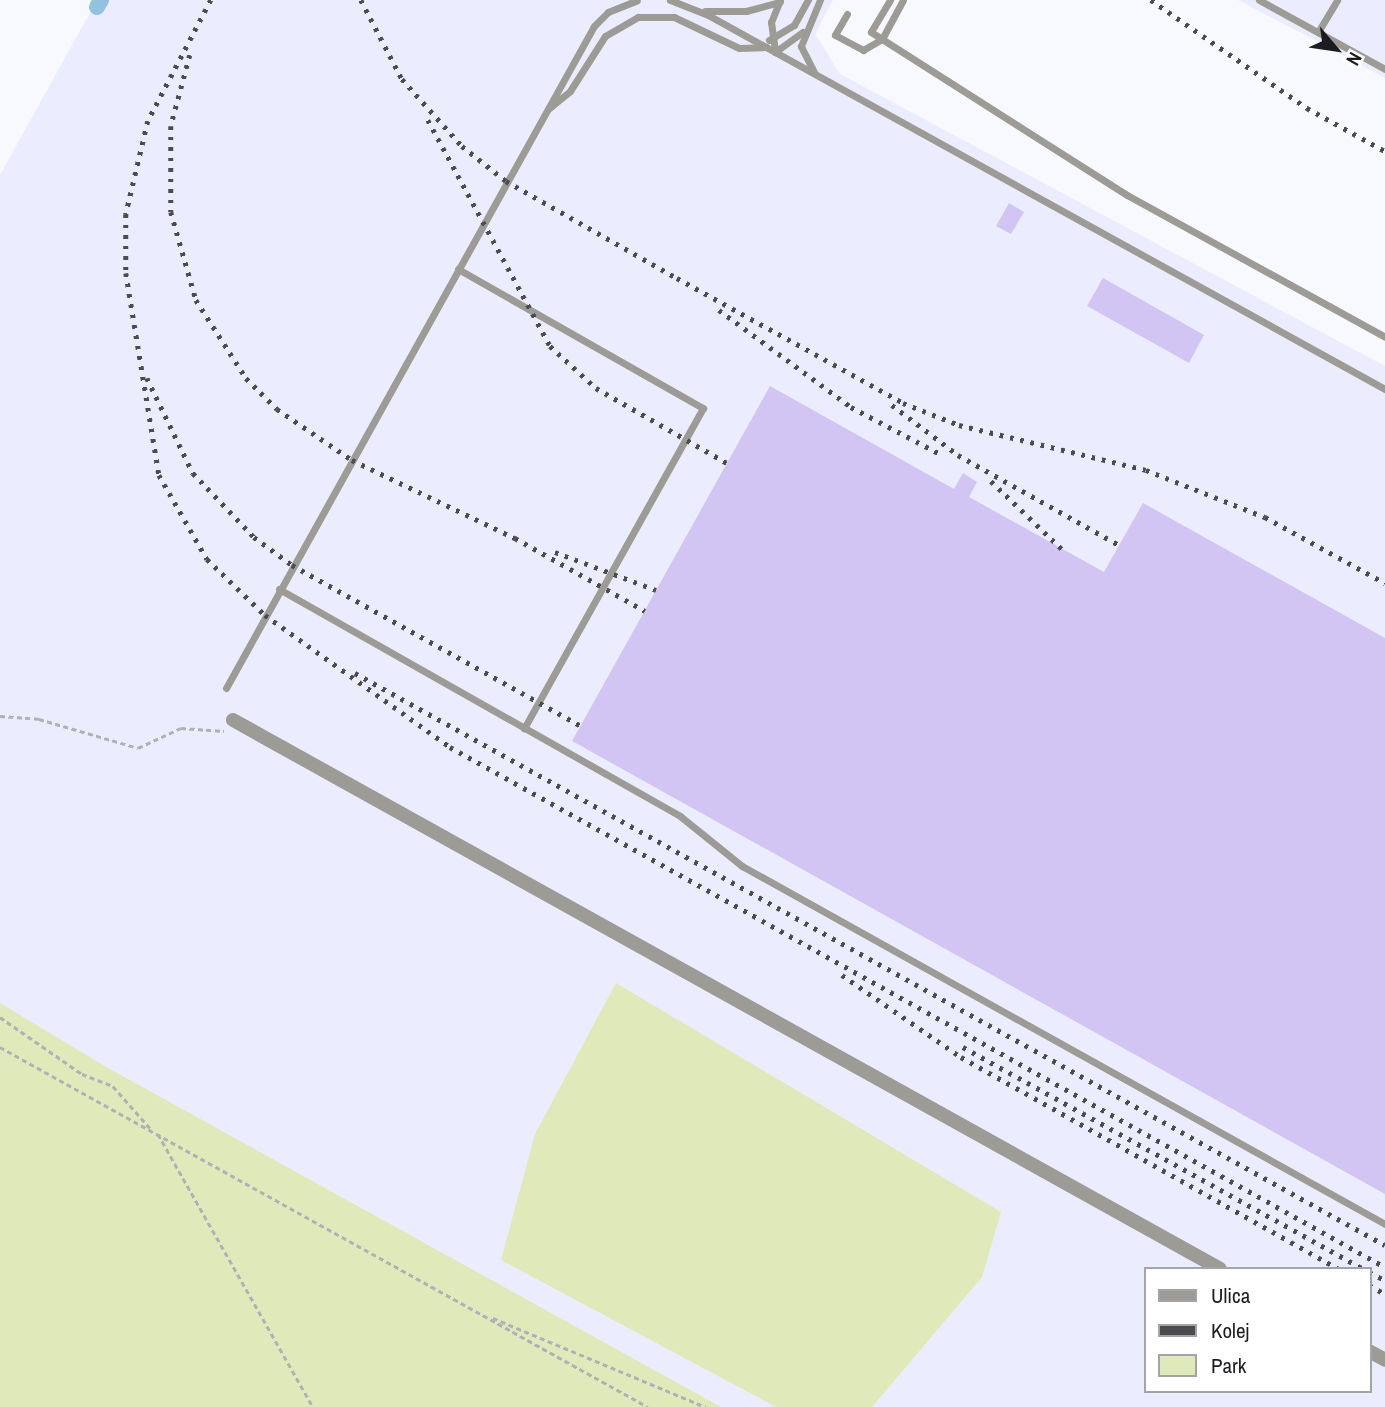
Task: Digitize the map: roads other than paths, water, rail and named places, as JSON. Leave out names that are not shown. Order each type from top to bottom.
[{"type":"street","points":[[233,720],[1216,1267]]},
{"type":"lane","points":[[226,688],[594,26],[608,12],[637,0]]},
{"type":"lane","points":[[670,0],[697,10],[763,45],[1385,389]]},
{"type":"lane","points":[[790,60],[789,45],[794,25],[808,0]]},
{"type":"lane","points":[[775,52],[789,45],[803,32],[820,0]]},
{"type":"lane","points":[[890,0],[872,32],[881,39],[1128,195],[1385,337]]},
{"type":"lane","points":[[847,14],[835,35],[863,50],[881,39],[903,0]]},
{"type":"lane","points":[[1259,0],[1385,69]]},
{"type":"lane","points":[[1318,33],[1337,0]]},
{"type":"lane","points":[[697,10],[746,11],[780,1]]},
{"type":"lane","points":[[775,52],[771,22],[780,1]]},
{"type":"lane","points":[[546,110],[570,91],[605,36],[638,17],[674,17],[739,48],[763,45],[794,25]]},
{"type":"lane","points":[[803,32],[801,46],[816,74]]},
{"type":"lane","points":[[458,269],[703,408],[524,728]]},
{"type":"lane","points":[[279,589],[680,816],[742,866],[1385,1224]]},
{"type":"waterway","points":[[97,7],[101,0]]},
{"type":"railway","points":[[211,0],[148,121],[126,214],[126,273],[159,475],[207,559],[265,615],[450,747],[1385,1267]]},
{"type":"railway","points":[[361,0],[402,79],[462,146],[506,181],[903,403],[959,425],[1146,470],[1265,517],[1385,583]]},
{"type":"railway","points":[[1151,0],[1307,108],[1385,151]]},
{"type":"railway","points":[[190,55],[171,126],[171,212],[196,300],[246,378],[277,409],[352,460],[515,538],[645,611]]},
{"type":"railway","points":[[428,120],[550,346],[596,388],[727,463]]},
{"type":"railway","points":[[719,310],[851,407],[942,455]]},
{"type":"railway","points":[[147,378],[193,473],[254,537],[292,565],[581,726]]},
{"type":"railway","points":[[892,405],[958,455],[1119,545]]},
{"type":"railway","points":[[991,481],[1062,549]]},
{"type":"railway","points":[[555,552],[656,590]]},
{"type":"railway","points":[[355,673],[1385,1245]]},
{"type":"railway","points":[[842,975],[961,1057],[1335,1267]]},
{"type":"railway","points":[[963,1047],[1360,1267]]},
{"type":"railway","points":[[1371,1273],[1385,1280]]},
{"type":"railway","points":[[1371,1286],[1385,1294]]}]
